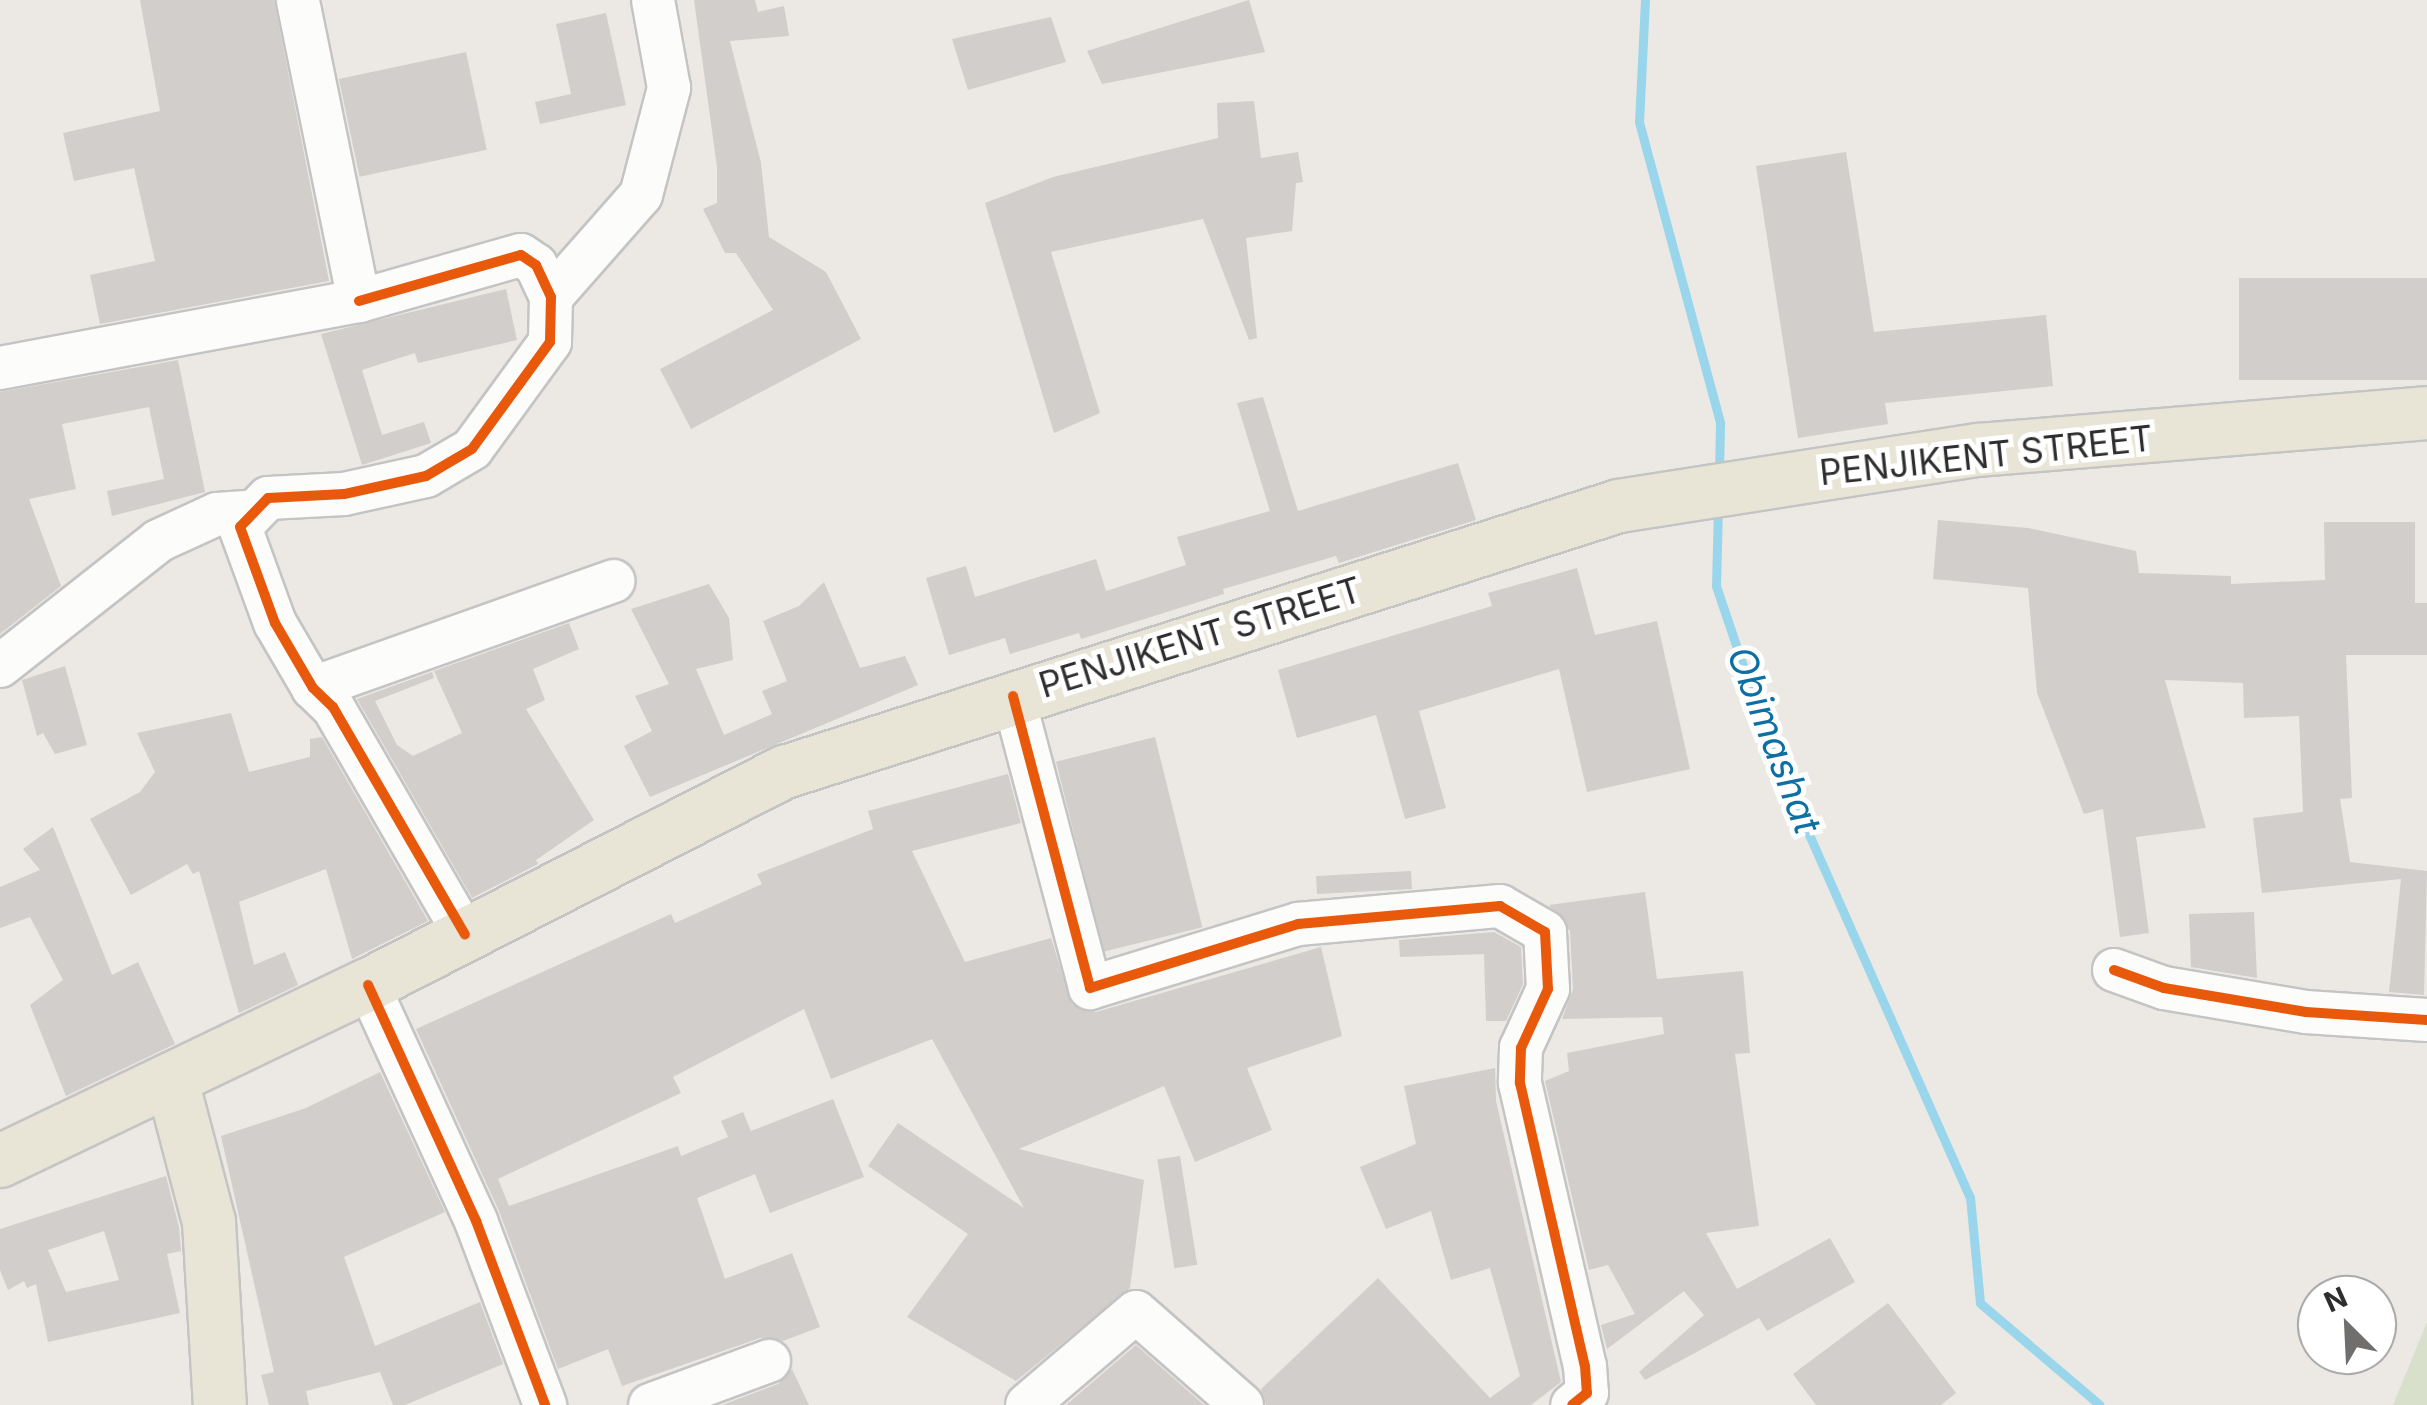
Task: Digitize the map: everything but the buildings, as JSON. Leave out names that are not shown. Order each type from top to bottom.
[{"type":"main road","name":"PENJIKENT STREET","points":[[0,1161],[368,985],[785,772],[1013,696],[1619,506],[1978,450],[2427,413]]},
{"type":"main road","points":[[172,1082],[208,1222],[220,1405]]},
{"type":"street","points":[[298,0],[359,300]]},
{"type":"street","points":[[551,297],[640,196],[669,88],[653,0]]},
{"type":"street","points":[[0,368],[359,300],[522,255],[536,265],[551,297],[550,342],[472,449],[426,476],[344,494],[268,498],[249,512],[217,514],[158,541],[0,666]]},
{"type":"street","points":[[249,512],[240,538],[275,624],[314,688],[333,708],[465,936]]},
{"type":"street","points":[[314,688],[613,581]]},
{"type":"street","points":[[1013,696],[1090,988],[1298,924],[1500,906],[1544,932],[1548,989],[1521,1048],[1520,1084],[1585,1366],[1587,1393],[1572,1405]]},
{"type":"street","points":[[2114,970],[2164,988],[2306,1012],[2427,1020]]},
{"type":"street","points":[[368,985],[476,1220],[545,1405]]},
{"type":"street","points":[[1027,1405],[1136,1312],[1242,1405]]},
{"type":"street","points":[[650,1405],[769,1360]]},
{"type":"green space","points":[[2427,1322],[2427,1405],[2393,1405]]},
{"type":"waterway","name":"Obimashat","points":[[1645,0],[1639,122],[1720,423],[1719,474]]},
{"type":"waterway","name":"Obimashat","points":[[1718,505],[1716,586],[1772,751],[1970,1197],[1980,1303],[2100,1405]]},
{"type":"cycle path","points":[[359,301],[521,255],[536,265],[551,297],[550,342],[472,449],[426,476],[344,494],[268,498],[240,527],[275,623],[313,688],[333,707],[465,935]]},
{"type":"cycle path","points":[[1013,696],[1090,988],[1298,924],[1500,906],[1545,932],[1548,989],[1521,1048],[1520,1083],[1585,1366],[1587,1393],[1572,1405]]},
{"type":"cycle path","points":[[2114,970],[2164,988],[2306,1012],[2427,1020]]},
{"type":"cycle path","points":[[368,985],[476,1221],[545,1405]]}]
